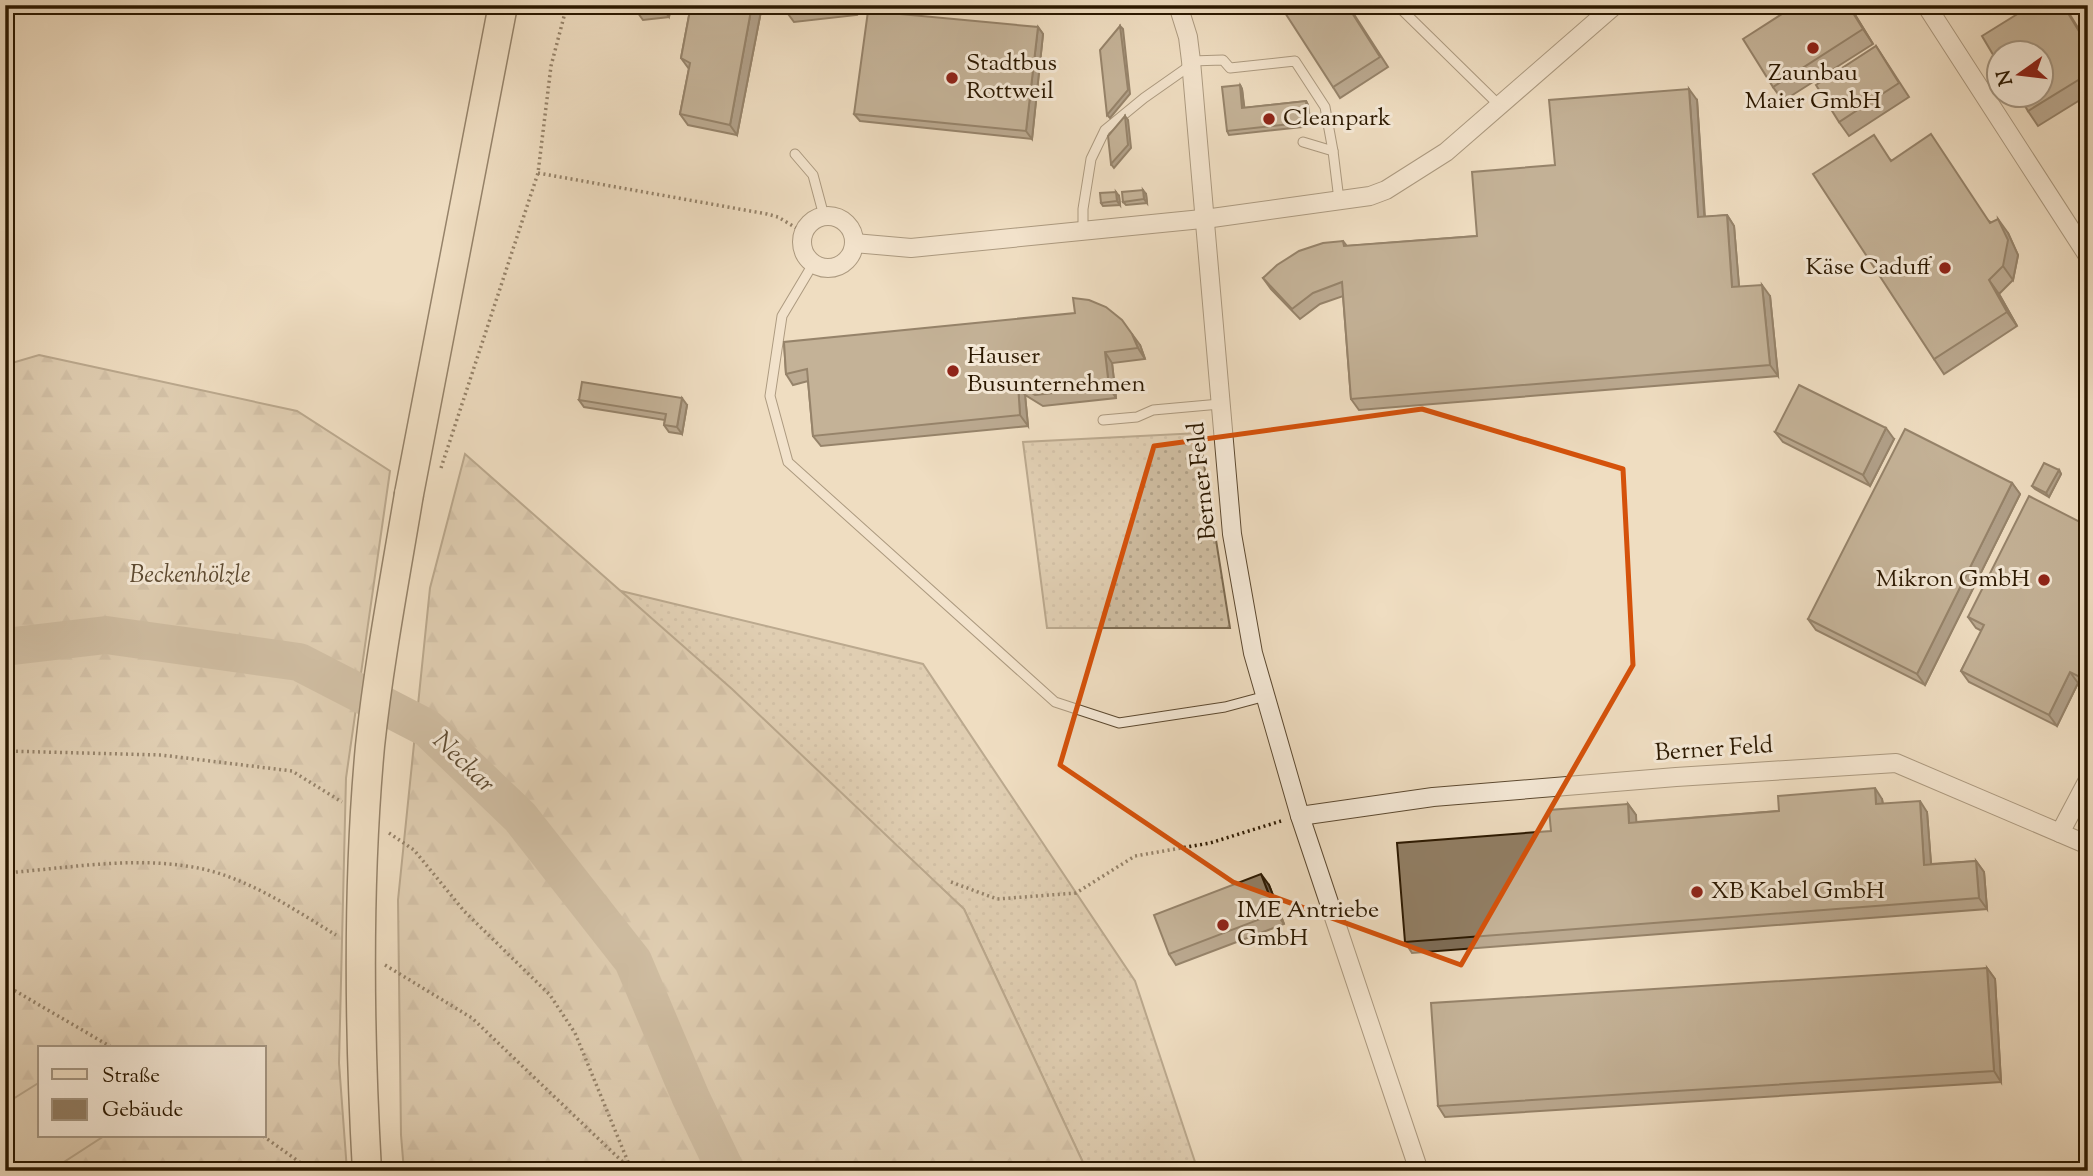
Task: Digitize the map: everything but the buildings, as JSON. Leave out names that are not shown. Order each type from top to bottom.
[{"type":"main road","points":[[367,1171],[361,959],[363,846],[370,746],[381,660],[409,494],[503,5]]},
{"type":"street","name":"Berner Feld","points":[[1178,5],[1188,37]]},
{"type":"street","name":"Berner Feld","points":[[1190,5],[1188,37],[1232,534],[1253,653],[1300,816],[1419,1171]]},
{"type":"street","points":[[854,243],[911,247],[1206,218],[1370,196],[1386,190],[1446,152],[1615,5]]},
{"type":"street","points":[[1926,5],[2088,256]]},
{"type":"street","points":[[824,216],[832,216],[845,222],[850,228],[854,243],[849,258],[836,267],[813,264],[803,250],[803,232],[808,224],[824,216]]},
{"type":"street","name":"Berner Feld","points":[[1300,816],[1433,797],[1676,777],[1896,763],[2088,845]]},
{"type":"street","points":[[2060,833],[2088,780]]},
{"type":"lane","points":[[1396,5],[1500,106]]},
{"type":"lane","points":[[1083,230],[1083,209],[1091,159],[1105,130],[1191,63],[1223,60],[1230,68],[1295,61],[1325,107],[1339,200]]},
{"type":"lane","points":[[1304,142],[1333,151]]},
{"type":"lane","points":[[795,154],[813,175],[824,216]]},
{"type":"lane","points":[[813,264],[782,316],[770,396],[788,462],[1055,702],[1119,723],[1225,707],[1266,696]]},
{"type":"lane","points":[[1103,420],[1137,417],[1153,410],[1220,404]]},
{"type":"path","points":[[440,471],[538,173],[551,66],[567,5]]},
{"type":"path","points":[[538,173],[766,214],[778,217],[803,232]]},
{"type":"path","points":[[951,882],[997,899],[1076,893],[1135,856],[1210,843],[1300,816]]},
{"type":"path","points":[[5,985],[110,1046]]},
{"type":"path","points":[[266,1138],[312,1171]]},
{"type":"path","points":[[2077,1171],[2088,1152]]},
{"type":"highlighted area","points":[[1422,409],[1623,469],[1633,665],[1461,965],[1233,882],[1060,765],[1154,446]]},
{"type":"green space","name":"Beckenhölzle","points":[[39,355],[297,411],[390,471],[346,778],[339,1063],[347,1171],[5,1171],[5,365]]},
{"type":"green space","points":[[1199,433],[1230,628],[1047,628],[1023,442]]},
{"type":"green space","points":[[465,454],[732,689],[964,909],[1087,1171],[404,1171],[401,1135],[398,900],[430,588]]},
{"type":"green space","points":[[621,591],[923,664],[1135,981],[1198,1171],[1087,1171],[964,909]]},
{"type":"green space","points":[[38,1083],[38,1138],[101,1138],[50,1171],[5,1171],[5,1104]]},
{"type":"waterway","name":"Neckar","points":[[5,647],[106,635],[299,662],[427,728],[520,817],[633,961],[691,1098],[726,1171]]},
{"type":"place","name":"Zaunbau Maier GmbH","points":[[1813,48]]},
{"type":"place","name":"Stadtbus Rottweil","points":[[952,78]]},
{"type":"place","name":"Cleanpark","points":[[1269,119]]},
{"type":"place","name":"Käse Caduff","points":[[1945,268]]},
{"type":"place","name":"Hauser Busunternehmen","points":[[953,371]]},
{"type":"place","name":"Mikron GmbH","points":[[2044,580]]},
{"type":"place","name":"XB Kabel GmbH","points":[[1697,892]]},
{"type":"place","name":"IME Antriebe GmbH","points":[[1223,925]]}]
